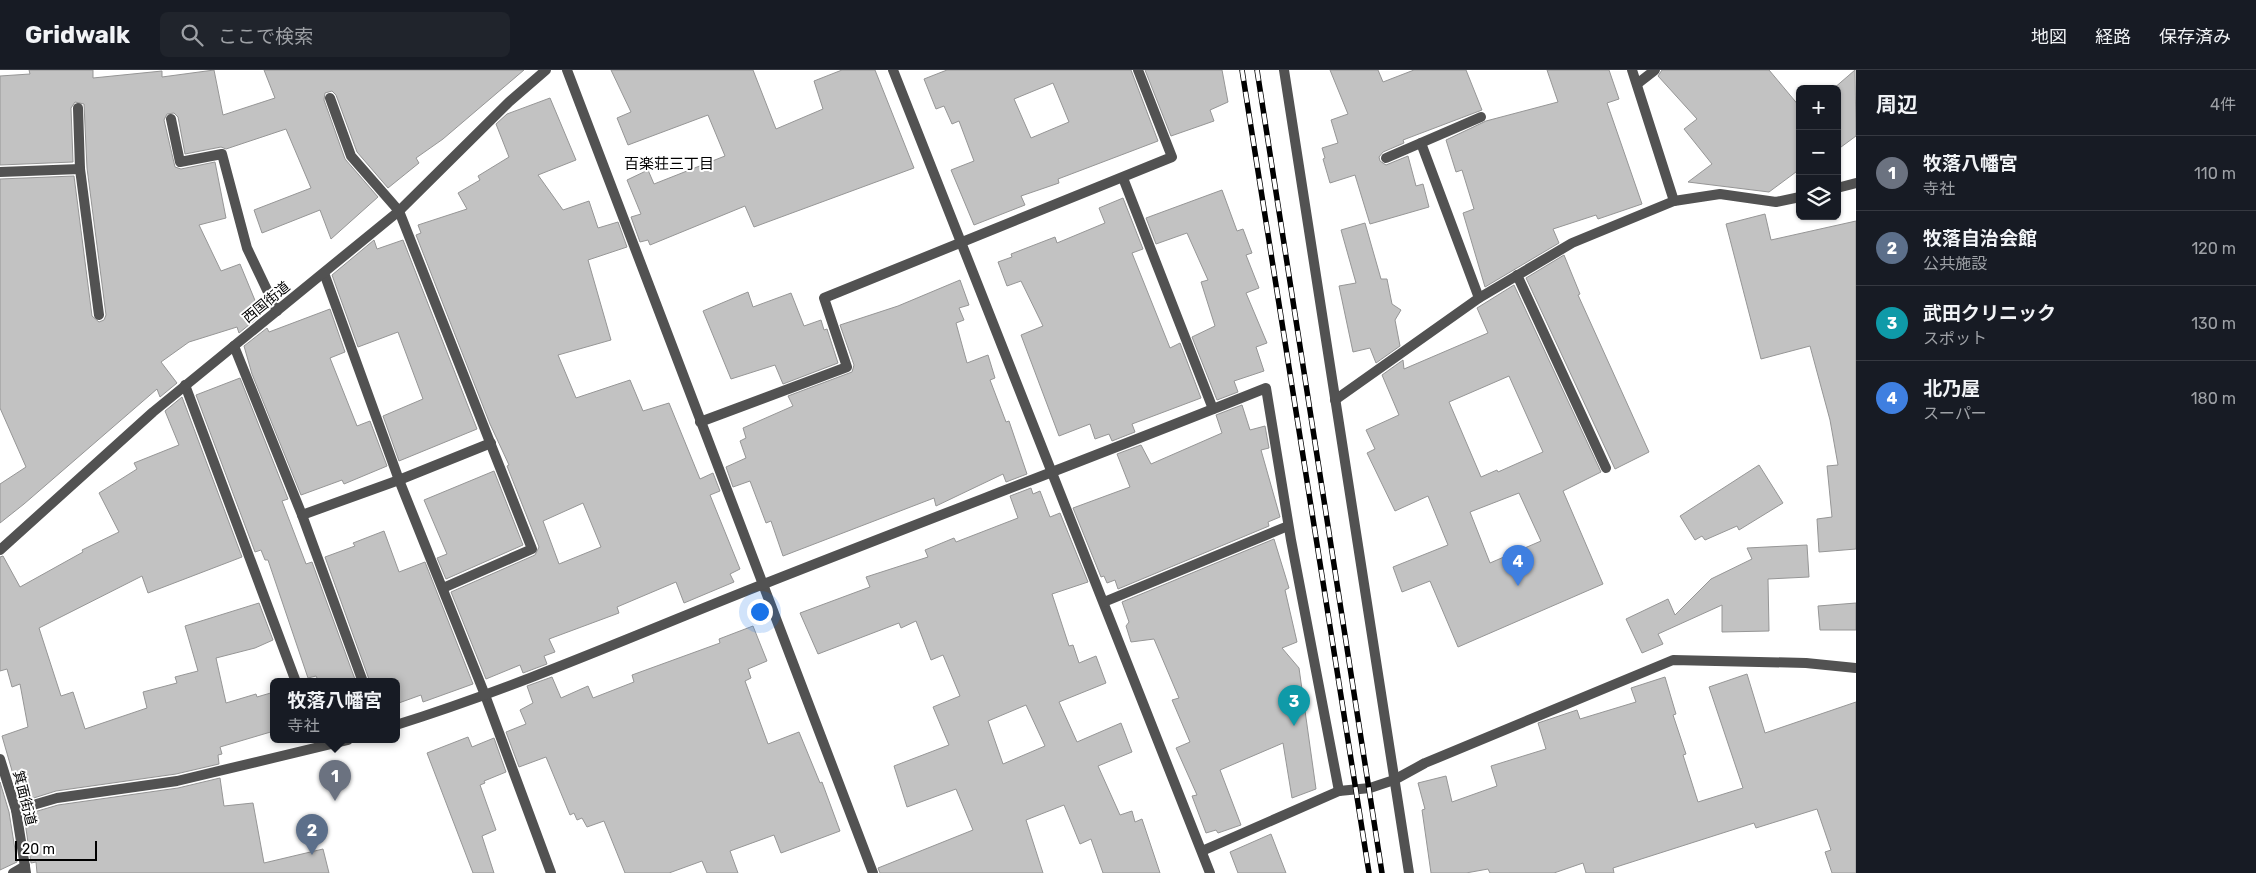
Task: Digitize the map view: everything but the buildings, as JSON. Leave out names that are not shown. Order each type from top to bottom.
[{"type":"street","name":"西国街道","points":[[0,550],[185,386],[399,211],[510,102],[546,70]]},
{"type":"street","points":[[567,70],[873,873]]},
{"type":"street","points":[[893,70],[1210,873]]},
{"type":"street","points":[[700,422],[847,367],[824,298],[960,241],[1172,157],[1138,70]]},
{"type":"street","points":[[1284,70],[1409,873]]},
{"type":"street","points":[[1632,70],[1674,202]]},
{"type":"street","points":[[1637,84],[1655,70]]},
{"type":"street","points":[[330,98],[351,156],[399,211],[532,549],[443,588]]},
{"type":"street","points":[[78,108],[80,169],[99,315]]},
{"type":"street","points":[[1386,158],[1481,117]]},
{"type":"street","points":[[171,119],[180,162],[222,154],[247,248],[277,311]]},
{"type":"street","points":[[1421,143],[1478,298]]},
{"type":"street","points":[[0,172],[80,169]]},
{"type":"street","points":[[1123,178],[1212,409]]},
{"type":"street","points":[[1841,187],[1856,183]]},
{"type":"street","points":[[1335,400],[1478,298],[1572,243],[1674,202],[1720,194],[1776,202],[1796,197]]},
{"type":"street","points":[[324,273],[399,480],[485,695],[552,873]]},
{"type":"street","points":[[1517,276],[1606,468]]},
{"type":"street","points":[[234,346],[302,515],[362,678]]},
{"type":"street","points":[[185,386],[294,678]]},
{"type":"street","points":[[400,724],[485,695],[762,584],[1053,473],[1266,388],[1288,526],[1339,791]]},
{"type":"street","points":[[302,515],[399,480],[491,443]]},
{"type":"street","points":[[1104,602],[1288,526]]},
{"type":"street","points":[[1202,851],[1339,791],[1370,788],[1394,780],[1425,763],[1673,660],[1806,663],[1856,668]]},
{"type":"street","points":[[16,810],[57,798],[176,781],[319,744]]},
{"type":"street","name":"箕面街道","points":[[0,759],[16,810],[25,869]]},
{"type":"street","points":[[13,873],[25,869]]},
{"type":"railway","points":[[1242,70],[1369,873]]},
{"type":"railway","points":[[1257,70],[1382,873]]},
{"type":"place","name":"北乃屋","points":[[1518,586]]},
{"type":"place","name":"武田クリニック","points":[[1294,726]]},
{"type":"place","name":"牧落八幡宮","points":[[335,801]]},
{"type":"place","name":"牧落自治会館","points":[[312,855]]},
{"type":"district","name":"百楽荘三丁目","points":[[669,164]]}]
